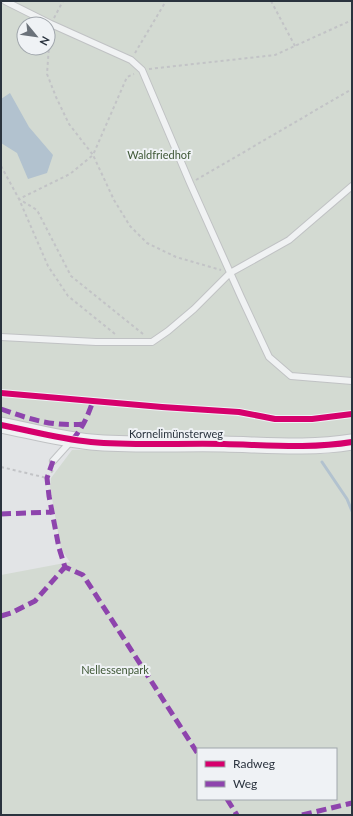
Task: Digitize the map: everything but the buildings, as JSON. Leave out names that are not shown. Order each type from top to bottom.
[{"type":"street","name":"Kornelimünsterweg","points":[[1,424],[72,440],[119,444],[298,446],[335,445],[352,442]]},
{"type":"lane","points":[[5,1],[35,16]]},
{"type":"lane","points":[[56,26],[131,60],[142,70],[190,183],[269,357],[291,376],[352,381]]},
{"type":"lane","points":[[1,336],[96,342],[152,342],[168,331],[194,309],[230,273],[289,240],[352,186]]},
{"type":"lane","points":[[55,463],[72,440]]},
{"type":"path","points":[[55,16],[63,1]]},
{"type":"path","points":[[131,60],[166,1]]},
{"type":"path","points":[[271,1],[295,46]]},
{"type":"path","points":[[19,200],[70,174],[92,155],[127,77],[142,70],[276,55],[352,20]]},
{"type":"path","points":[[48,56],[47,74],[56,97],[69,124],[92,155],[114,200],[130,226],[147,243],[176,257],[230,273]]},
{"type":"path","points":[[190,183],[352,89]]},
{"type":"path","points":[[1,166],[19,200],[48,266],[68,296],[126,342]]},
{"type":"path","points":[[19,200],[37,210],[71,276],[152,342]]},
{"type":"path","points":[[1,393],[162,408],[239,412],[275,419],[312,419],[352,414]]},
{"type":"path","points":[[1,467],[47,478],[55,463]]},
{"type":"green space","name":"Waldfriedhof","points":[[1,1],[352,1],[352,436],[335,439],[77,436],[1,420]]},
{"type":"green space","name":"Nellessenpark","points":[[141,449],[324,454],[352,449],[352,815],[1,815],[1,575],[70,562],[61,549],[50,487],[51,478],[72,450]]},
{"type":"water","points":[[10,93],[29,127],[53,155],[47,173],[28,179],[17,153],[1,143],[1,99]]},
{"type":"waterway","points":[[322,462],[347,499],[352,511]]},
{"type":"marked path","points":[[72,440],[82,426],[93,401]]},
{"type":"marked path","points":[[1,409],[31,419],[51,423],[73,425],[84,424]]},
{"type":"marked path","points":[[53,461],[47,478],[49,496],[59,548],[65,567],[83,575],[197,752]]},
{"type":"marked path","points":[[1,514],[52,512]]},
{"type":"marked path","points":[[1,616],[11,613],[35,601],[65,567]]},
{"type":"marked path","points":[[228,800],[237,815]]},
{"type":"marked path","points":[[302,815],[352,803]]},
{"type":"cycle path","points":[[1,393],[239,412],[275,419],[312,419],[352,414]]},
{"type":"cycle path","points":[[1,425],[68,439],[108,443],[304,446],[352,442]]}]
